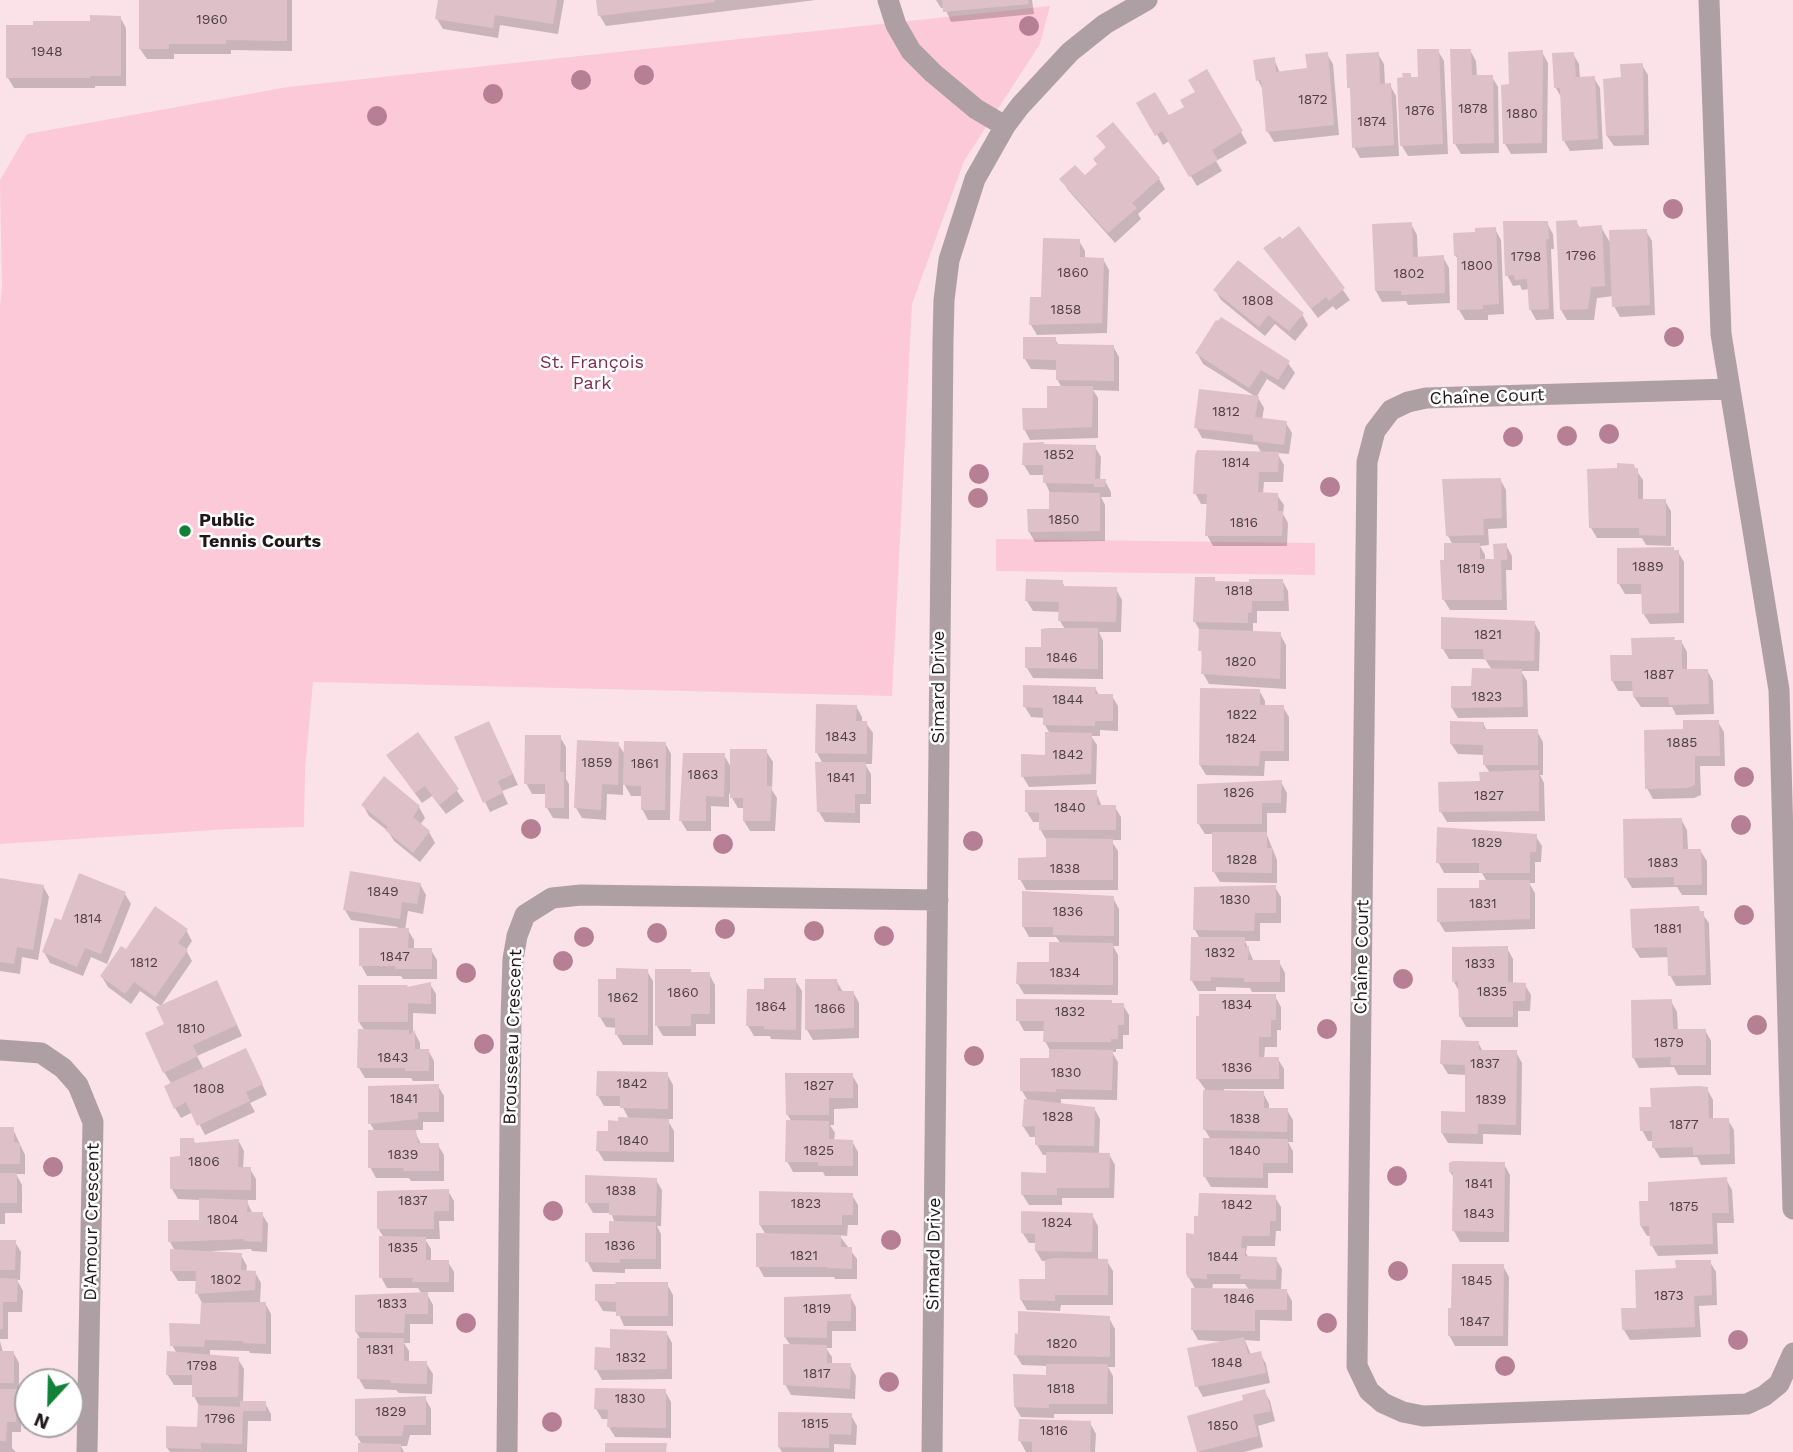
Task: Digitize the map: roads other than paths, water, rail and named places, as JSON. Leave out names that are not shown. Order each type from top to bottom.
[{"type":"street","points":[[888,0],[896,25],[911,51],[976,109],[1005,126]]},
{"type":"street","name":"Simard Drive","points":[[932,1452],[944,300],[949,260],[975,179],[1005,126],[1044,78],[1070,52],[1105,24],[1147,0]]},
{"type":"street","points":[[1709,0],[1721,334],[1779,690],[1793,1209]]},
{"type":"street","name":"Chaîne Court","points":[[1730,389],[1426,398],[1391,410],[1375,431],[1367,462],[1357,1366],[1369,1391],[1383,1403],[1403,1412],[1423,1416],[1746,1404],[1764,1396],[1779,1384],[1793,1353]]},
{"type":"street","name":"Brousseau Crescent","points":[[507,1452],[513,959],[517,936],[525,915],[552,898],[582,895],[938,900]]},
{"type":"street","name":"D'Amour Crescent","points":[[0,1050],[41,1053],[63,1068],[79,1085],[93,1122],[88,1452]]},
{"type":"place","name":"Public Tennis Courts","points":[[185,531]]},
{"type":"park label","name":"St. François Park","points":[[592,373]]}]
